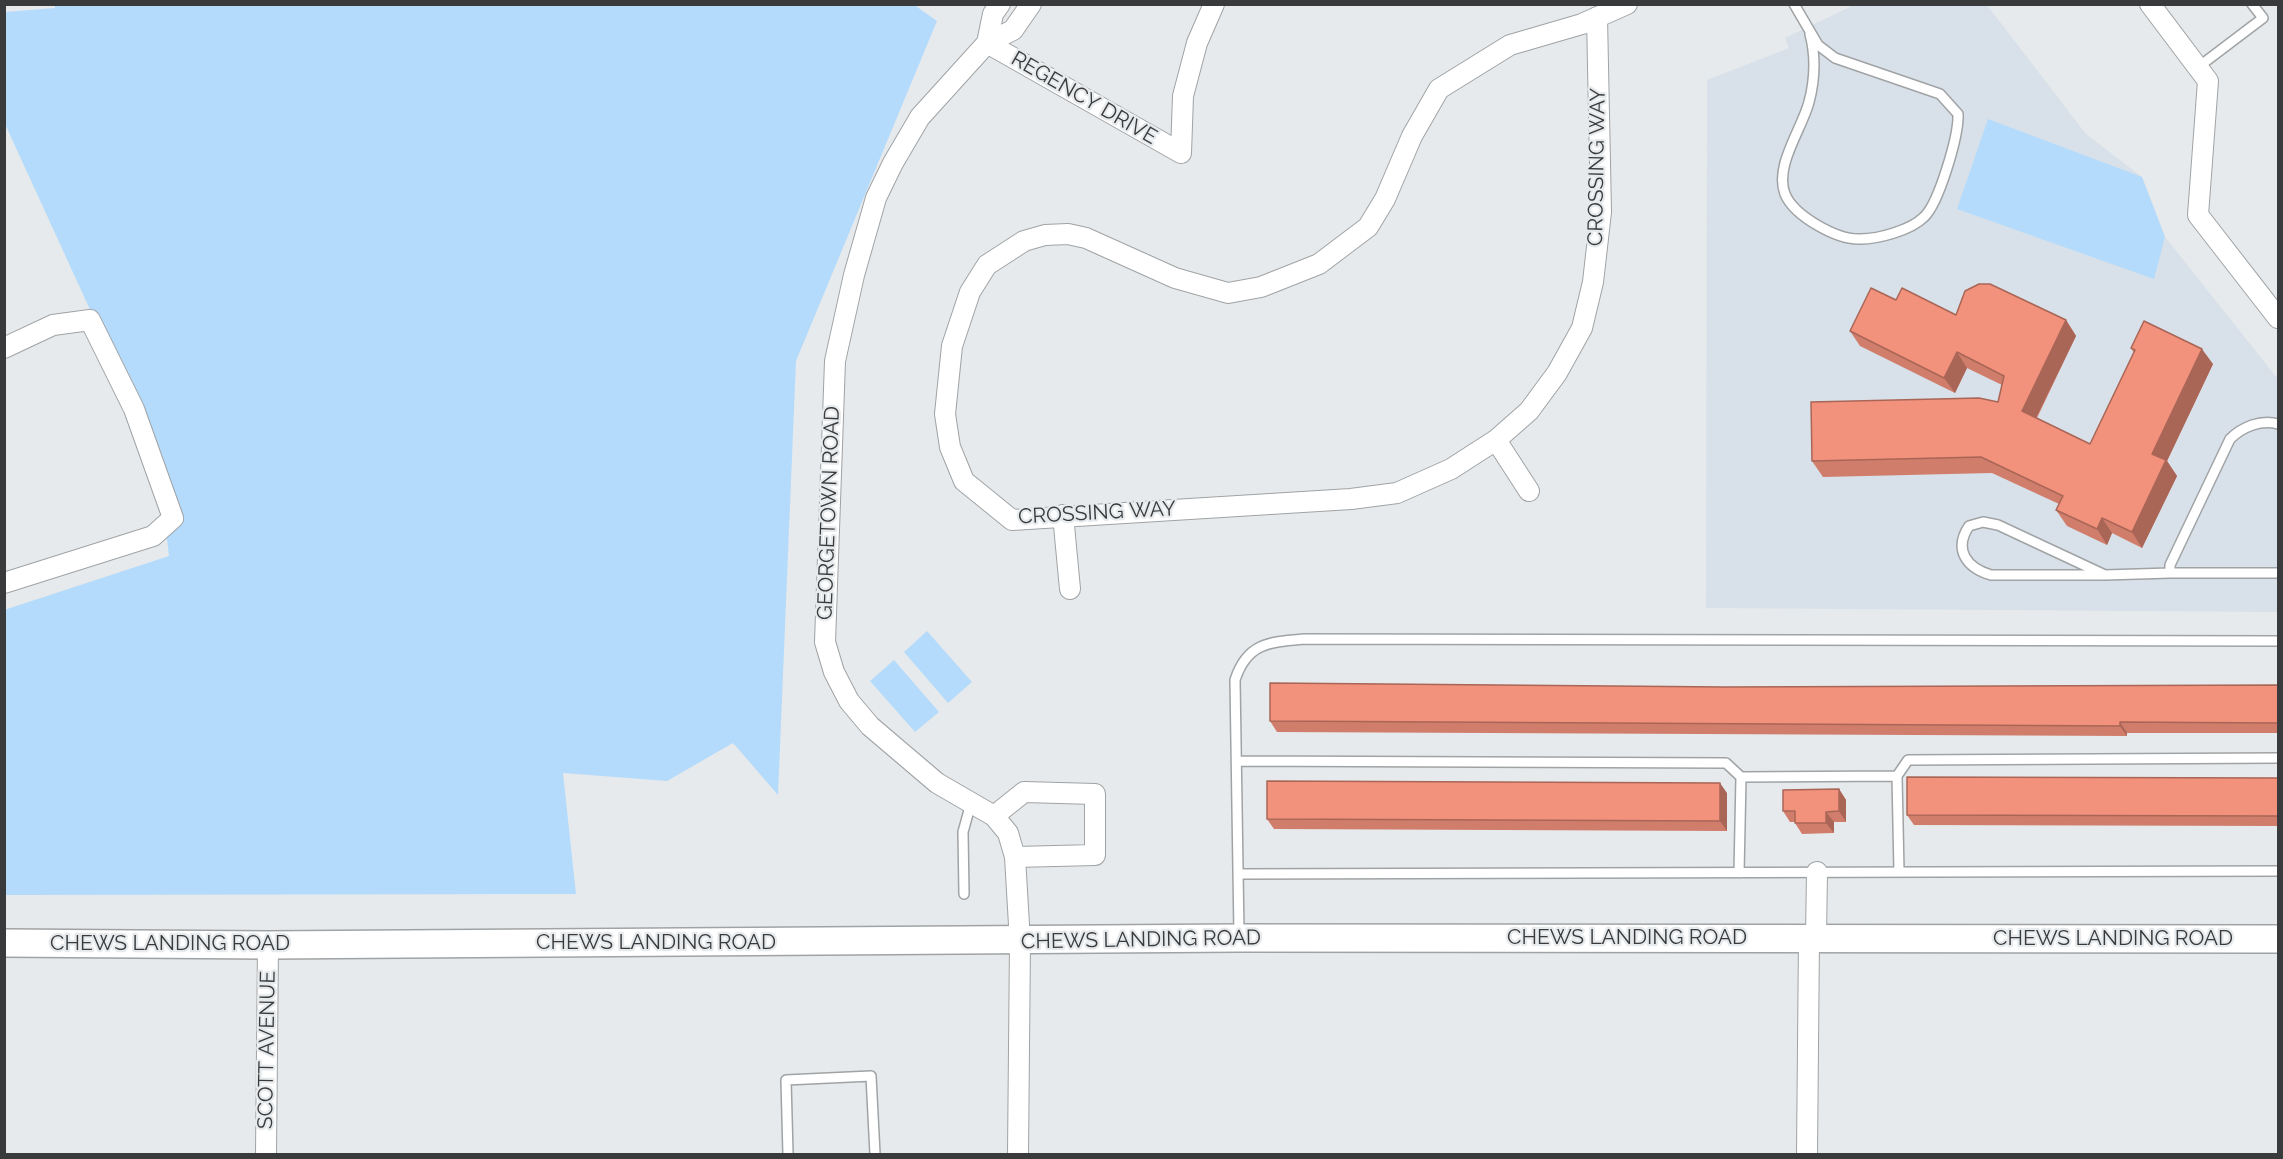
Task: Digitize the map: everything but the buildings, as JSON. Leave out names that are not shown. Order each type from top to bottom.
[{"type":"street","points":[[987,43],[993,14],[1000,4]]},
{"type":"street","name":"GEORGETOWN ROAD","points":[[1018,1155],[1020,942],[1015,857],[1008,832],[994,816],[937,783],[870,726],[849,701],[839,682],[825,642],[835,361],[854,275],[876,198],[892,163],[920,117],[987,43],[1013,30],[1031,4]]},
{"type":"street","name":"REGENCY DRIVE","points":[[987,43],[1181,153],[1183,96],[1197,43],[1214,4]]},
{"type":"street","name":"CROSSING WAY","points":[[1597,17],[1600,212],[1593,282],[1582,328],[1557,373],[1529,411],[1496,440],[1451,469],[1396,493],[1351,499],[1063,515],[1012,520],[964,481],[950,447],[945,414],[952,345],[970,292],[987,265],[1024,241],[1045,235],[1068,234],[1086,238],[1175,278],[1228,292],[1261,287],[1320,264],[1368,227],[1385,199],[1412,136],[1439,89],[1510,45],[1582,24],[1597,17],[1627,4]]},
{"type":"street","points":[[2150,4],[2208,81],[2198,215],[2278,318]]},
{"type":"street","points":[[4,348],[53,325],[90,320],[134,409],[173,518],[153,536],[4,583]]},
{"type":"street","points":[[1496,440],[1529,491]]},
{"type":"street","points":[[1063,515],[1070,589]]},
{"type":"street","points":[[994,816],[1024,792],[1095,794],[1095,855],[1015,857]]},
{"type":"street","points":[[1807,1155],[1817,872]]},
{"type":"street","name":"CHEWS LANDING ROAD","points":[[4,943],[268,945],[1020,942],[1239,938],[2278,939]]},
{"type":"street","name":"SCOTT AVENUE","points":[[266,1155],[268,945]]},
{"type":"lane","points":[[1794,4],[1810,34],[1822,50],[1835,58],[1940,94],[1958,114],[1957,136],[1933,205],[1918,223],[1860,240],[1843,237],[1800,214],[1789,202],[1784,191],[1783,177],[1786,161],[1808,104],[1814,77],[1814,51],[1810,34]]},
{"type":"lane","points":[[2198,68],[2263,18],[2252,4]]},
{"type":"lane","points":[[2170,573],[2170,565],[2230,439],[2240,429],[2254,424],[2278,424]]},
{"type":"lane","points":[[2105,575],[1998,525],[1983,522],[1969,526],[1961,544],[1969,564],[1978,571],[1991,575],[2105,575],[2278,573]]},
{"type":"lane","points":[[1239,938],[1235,680],[1240,664],[1258,646],[1304,639],[2278,641]]},
{"type":"lane","points":[[1899,872],[1897,776],[1908,760],[2278,758]]},
{"type":"lane","points":[[1237,761],[1725,764],[1741,777],[1897,776]]},
{"type":"lane","points":[[1739,873],[1741,777]]},
{"type":"lane","points":[[964,894],[963,832],[971,803]]},
{"type":"lane","points":[[1238,874],[2278,871]]},
{"type":"lane","points":[[788,1155],[786,1080],[871,1076],[875,1155]]},
{"type":"shaded area","points":[[55,4],[913,4],[937,21],[796,361],[778,795],[733,743],[667,781],[563,773],[576,894],[5,895],[4,610],[169,556],[157,456],[5,124],[5,12],[55,8]]},
{"type":"shaded area","points":[[1854,5],[1987,5],[2086,134],[2142,177],[2165,237],[2278,379],[2278,612],[1706,608],[1707,80],[1789,48],[1785,38]]},
{"type":"shaded area","points":[[1988,119],[2142,177],[2165,237],[2154,279],[1957,209]]},
{"type":"shaded area","points":[[927,631],[972,682],[948,703],[904,652]]},
{"type":"shaded area","points":[[894,660],[939,712],[915,732],[870,681]]}]
